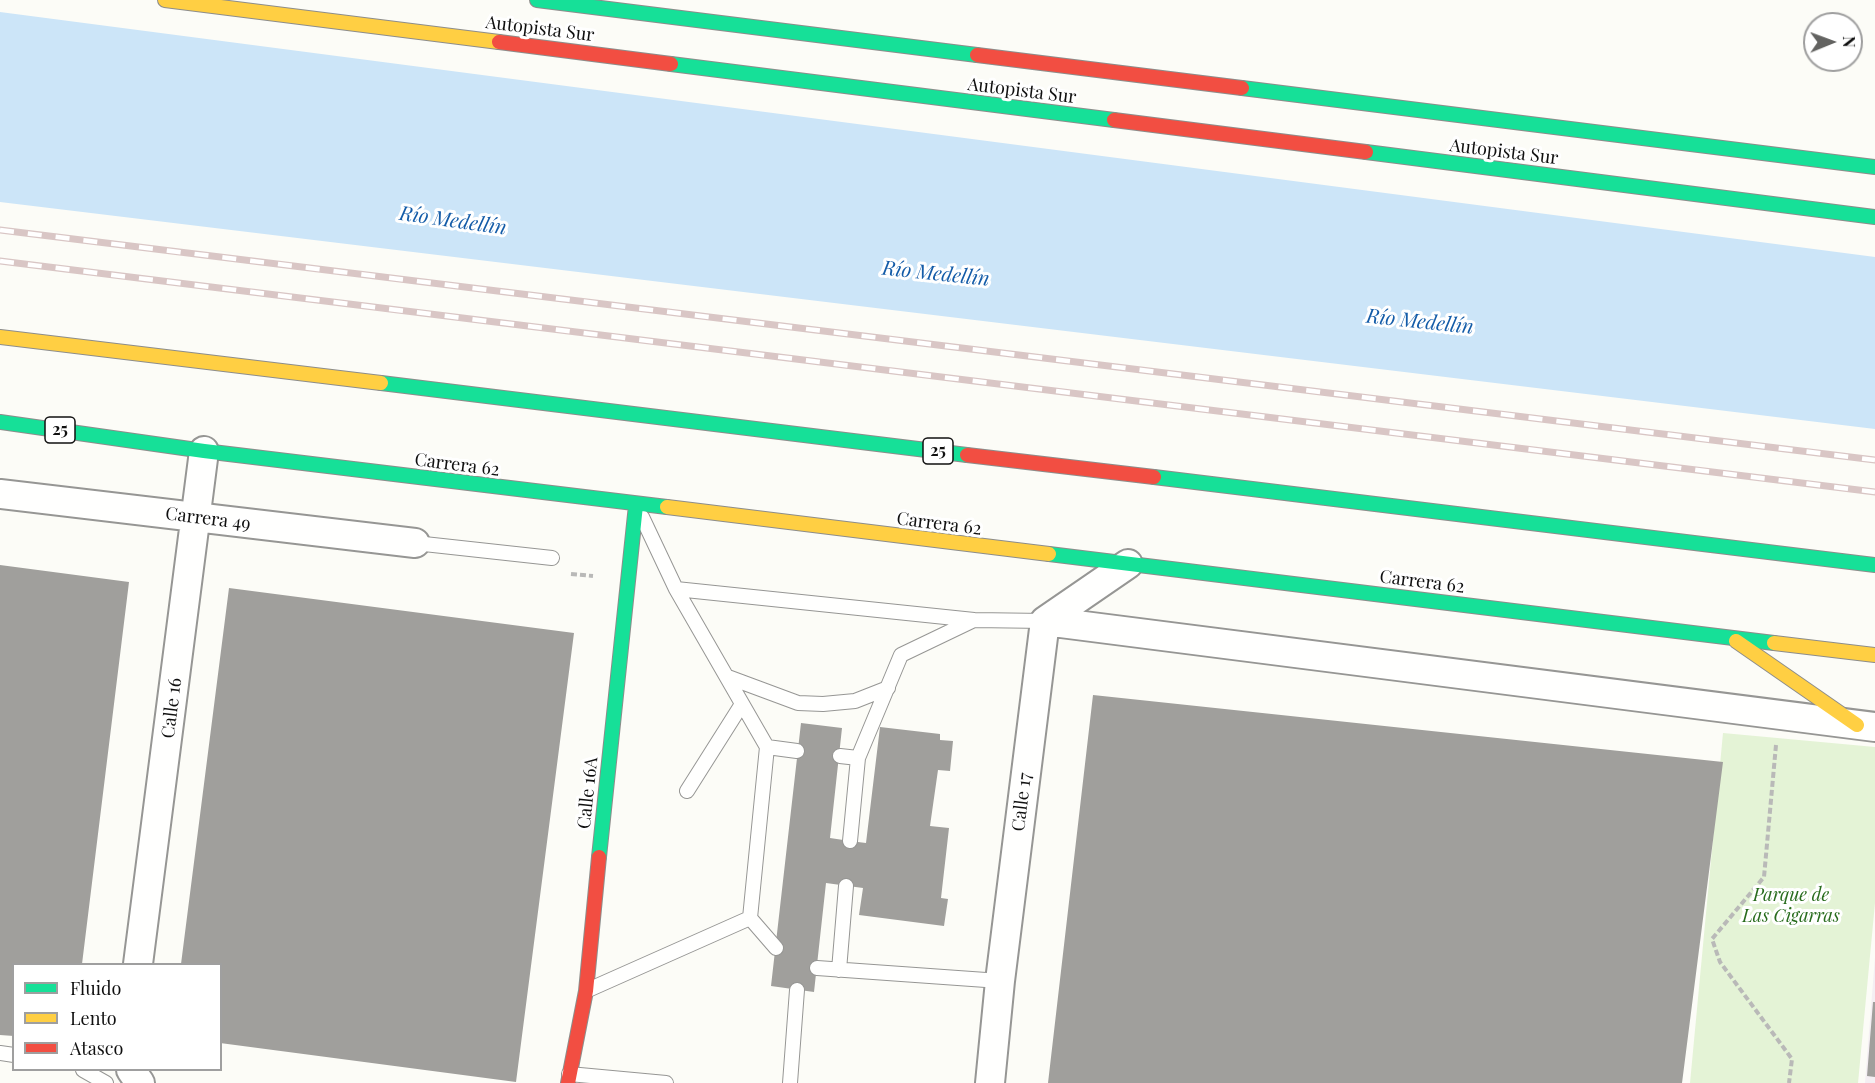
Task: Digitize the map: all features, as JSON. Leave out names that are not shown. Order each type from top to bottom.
[{"type":"main road","name":"Autopista Sur","points":[[165,0],[1875,217]]},
{"type":"main road","name":"Autopista Sur","points":[[537,0],[568,2],[1875,168]]},
{"type":"main road","name":"25","points":[[0,337],[1875,565]]},
{"type":"main road","name":"Carrera 62","points":[[0,422],[204,452],[1875,655]]},
{"type":"main road","name":"Calle 16A","points":[[568,1078],[586,991],[636,505]]},
{"type":"main road","points":[[1732,638],[1866,726]]},
{"type":"street","name":"Calle 16","points":[[138,963],[204,452]]},
{"type":"street","name":"Carrera 49","points":[[0,494],[415,543]]},
{"type":"street","points":[[1045,621],[1128,564]]},
{"type":"street","points":[[1045,621],[1866,726]]},
{"type":"street","name":"Calle 17","points":[[990,1083],[1000,981],[1045,621]]},
{"type":"lane","points":[[636,505],[676,589],[767,747],[750,918],[776,948]]},
{"type":"lane","points":[[415,543],[552,558]]},
{"type":"lane","points":[[676,589],[974,620],[1045,621]]},
{"type":"lane","points":[[850,841],[858,758],[901,656],[974,620]]},
{"type":"lane","points":[[728,677],[798,703],[823,704],[855,701],[888,688]]},
{"type":"lane","points":[[687,790],[742,704]]},
{"type":"lane","points":[[767,747],[797,751]]},
{"type":"lane","points":[[840,756],[858,758]]},
{"type":"lane","points":[[839,970],[846,886]]},
{"type":"lane","points":[[586,991],[750,918]]},
{"type":"lane","points":[[817,968],[1000,981]]},
{"type":"lane","points":[[790,1083],[797,990]]},
{"type":"lane","points":[[85,1071],[106,1083]]},
{"type":"lane","points":[[568,1078],[666,1083]]},
{"type":"path","points":[[1779,715],[1764,877],[1712,939],[1720,962],[1792,1059],[1789,1083]]},
{"type":"shaded area","points":[[1875,957],[1875,1083],[1865,1083]]},
{"type":"green space","name":"Parque de Las Cigarras","points":[[1723,733],[1875,747],[1875,903],[1858,1083],[1690,1083]]},
{"type":"water","name":"Río Medellín","points":[[0,12],[1875,257],[1875,429],[0,202]]},
{"type":"building","points":[[0,565],[129,582],[82,963],[12,963],[12,1036],[0,1035]]},
{"type":"building","points":[[229,588],[574,633],[516,1082],[222,1043],[222,963],[181,963]]},
{"type":"building","points":[[1093,695],[1723,762],[1682,1083],[1048,1083]]},
{"type":"building","points":[[801,723],[842,728],[830,838],[866,843],[880,727],[940,734],[940,740],[953,741],[950,771],[938,770],[930,826],[949,828],[941,898],[948,899],[944,926],[859,915],[863,888],[826,883],[814,992],[771,986]]},
{"type":"building","points":[[1873,1002],[1875,1002],[1875,1077],[1867,1076]]},
{"type":"railway","points":[[0,230],[1875,460]]},
{"type":"railway","points":[[0,261],[1875,492]]},
{"type":"traffic: fast","points":[[537,0],[977,55]]},
{"type":"traffic: fast","points":[[671,64],[1114,120]]},
{"type":"traffic: fast","points":[[1242,88],[1875,167]]},
{"type":"traffic: fast","points":[[1366,152],[1875,217]]},
{"type":"traffic: fast","points":[[381,383],[967,455]]},
{"type":"traffic: fast","points":[[0,422],[204,451],[667,507]]},
{"type":"traffic: fast","points":[[1154,477],[1875,565]]},
{"type":"traffic: fast","points":[[599,857],[636,505]]},
{"type":"traffic: fast","points":[[1049,554],[1774,643]]},
{"type":"traffic: slow","points":[[165,0],[499,42]]},
{"type":"traffic: slow","points":[[0,337],[381,383]]},
{"type":"traffic: slow","points":[[667,507],[1049,554]]},
{"type":"traffic: slow","points":[[1736,641],[1857,725]]},
{"type":"traffic: slow","points":[[1774,643],[1875,655]]},
{"type":"traffic: jam","points":[[499,42],[671,64]]},
{"type":"traffic: jam","points":[[977,55],[1242,88]]},
{"type":"traffic: jam","points":[[1114,120],[1366,152]]},
{"type":"traffic: jam","points":[[967,455],[1154,477]]},
{"type":"traffic: jam","points":[[568,1083],[586,991],[599,857]]}]
